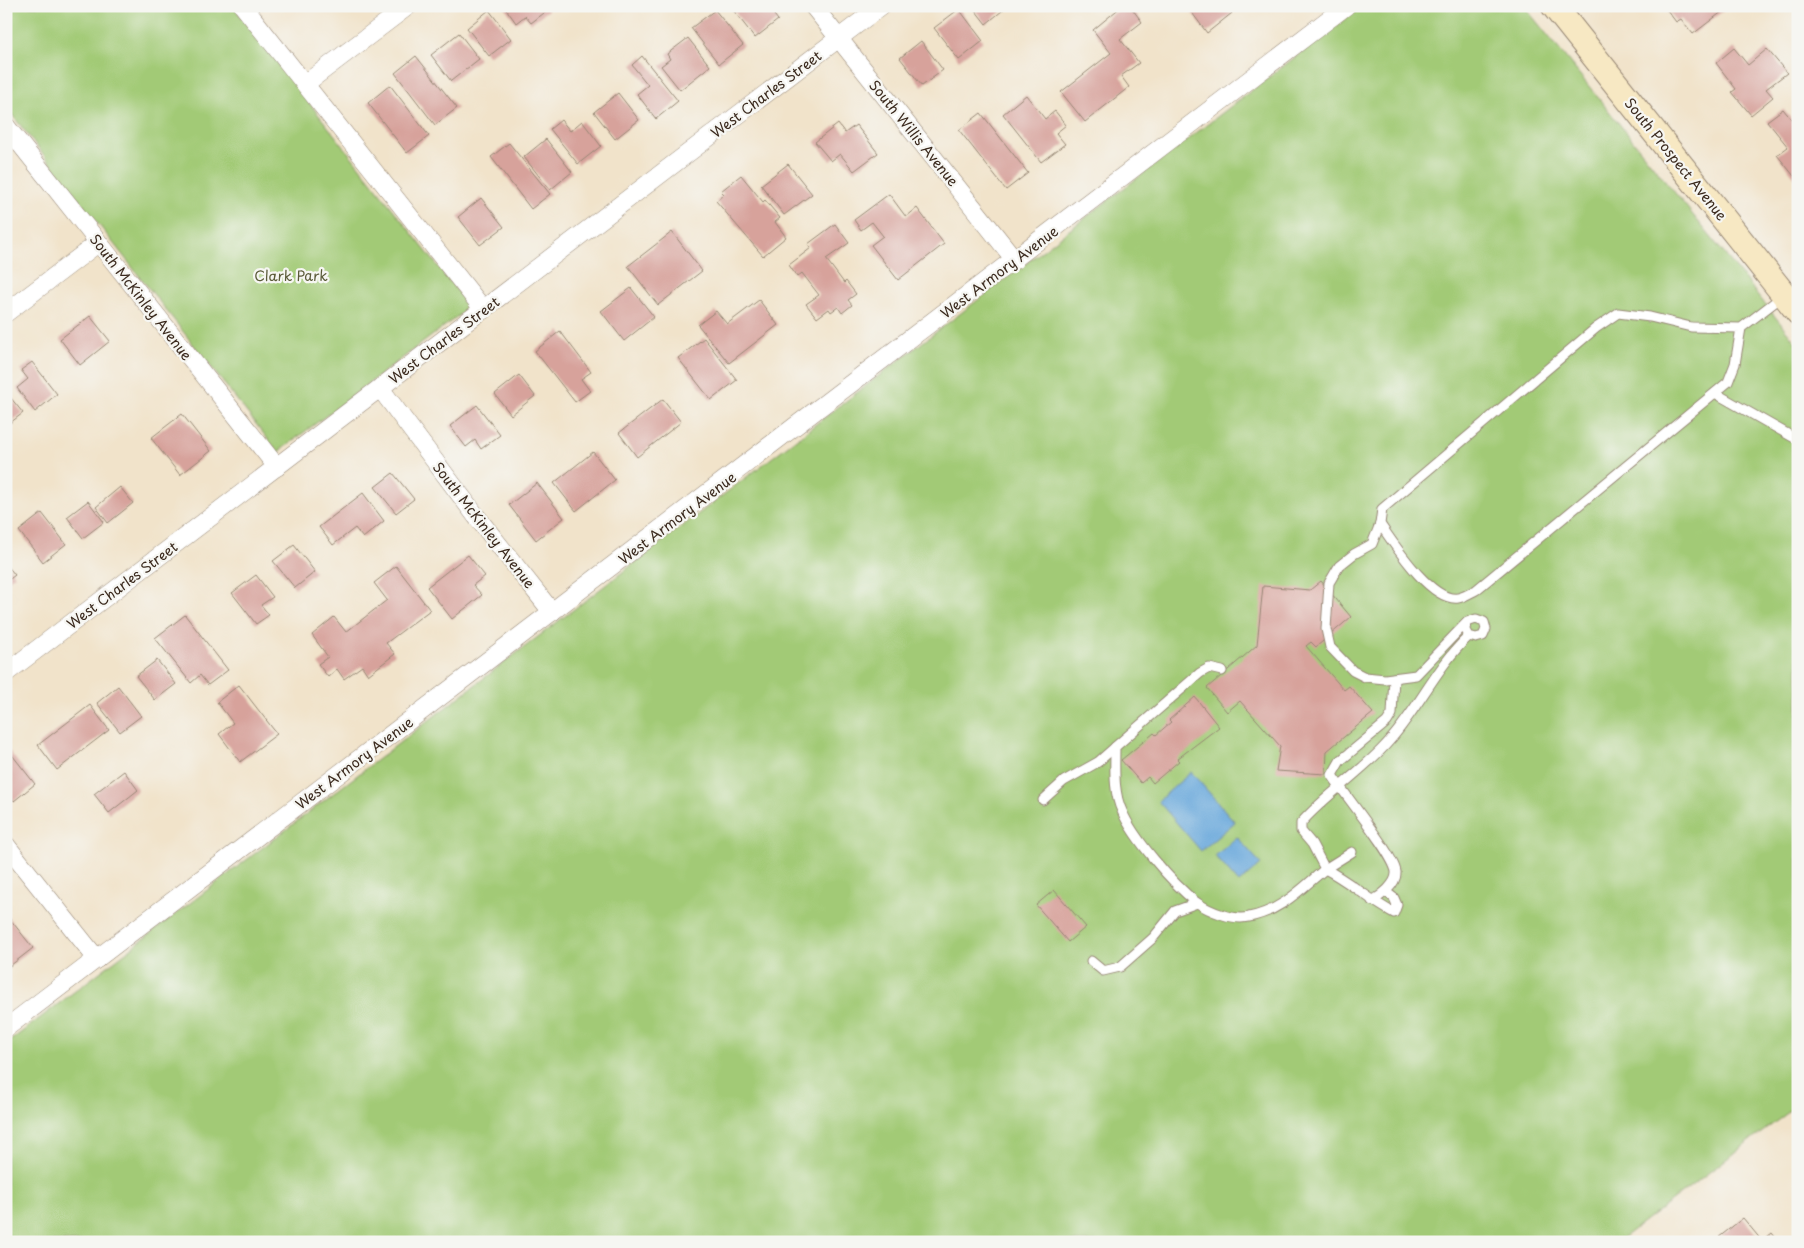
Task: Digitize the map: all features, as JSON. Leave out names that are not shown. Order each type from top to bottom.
[{"type":"main road","name":"South Prospect Avenue","points":[[1563,9],[1791,303]]},
{"type":"street","points":[[243,6],[484,310]]},
{"type":"street","points":[[305,84],[408,6]]},
{"type":"street","name":"South Willis Avenue","points":[[813,6],[1015,260]]},
{"type":"street","name":"West Charles Street","points":[[6,673],[881,6]]},
{"type":"street","name":"West Armory Avenue","points":[[6,1028],[1346,6]]},
{"type":"street","name":"South McKinley Avenue","points":[[6,126],[277,467]]},
{"type":"street","points":[[6,313],[98,243]]},
{"type":"street","name":"South McKinley Avenue","points":[[380,388],[476,516],[552,612]]},
{"type":"street","points":[[6,845],[97,959]]},
{"type":"lane","points":[[1467,622],[1466,630],[1469,636],[1476,638],[1483,636],[1486,629],[1484,622],[1476,619],[1467,622],[1416,675],[1394,678],[1365,677],[1353,671],[1330,647],[1326,629],[1329,583],[1339,566],[1354,554],[1372,544],[1380,524],[1382,509],[1596,328],[1618,313],[1650,317],[1691,327],[1741,328],[1791,303]]},
{"type":"lane","points":[[1380,524],[1404,559],[1439,594],[1457,598],[1476,590],[1728,382],[1735,364],[1741,328]]},
{"type":"lane","points":[[1715,393],[1798,440]]},
{"type":"lane","points":[[1386,892],[1394,898],[1397,905],[1394,913],[1372,901],[1348,881],[1325,869],[1312,844],[1301,831],[1302,822],[1390,741],[1416,708],[1455,649],[1469,636]]},
{"type":"lane","points":[[1042,800],[1064,781],[1098,762],[1200,673],[1209,668],[1222,671]]},
{"type":"lane","points":[[1372,901],[1386,892],[1396,876],[1396,871],[1384,848],[1332,775],[1340,762],[1387,722],[1392,714],[1394,678]]},
{"type":"lane","points":[[1115,748],[1116,793],[1121,810],[1132,831],[1181,888],[1197,903],[1222,915],[1247,918],[1276,909],[1325,869],[1352,852]]},
{"type":"lane","points":[[1091,961],[1104,971],[1120,967],[1153,938],[1175,911],[1197,903]]},
{"type":"green space","name":"Clark Park","points":[[6,6],[233,6],[470,307],[278,452],[6,107]]},
{"type":"green space","points":[[1362,6],[1524,6],[1798,345],[1798,1105],[1617,1242],[6,1242],[6,1044]]},
{"type":"water","points":[[1191,772],[1235,822],[1201,851],[1158,801]]},
{"type":"water","points":[[1237,837],[1261,864],[1239,883],[1215,856]]},
{"type":"building","points":[[504,6],[546,6],[548,10],[531,23],[525,16],[516,23]]},
{"type":"building","points":[[730,6],[767,6],[778,20],[755,38]]},
{"type":"building","points":[[972,6],[1008,6],[986,24]]},
{"type":"building","points":[[1122,6],[1130,6],[1142,22],[1120,39],[1139,63],[1121,76],[1129,87],[1085,122],[1061,92],[1111,53],[1093,30]]},
{"type":"building","points":[[1187,6],[1227,6],[1232,13],[1207,33]]},
{"type":"building","points":[[1664,6],[1719,6],[1723,11],[1693,34],[1681,19],[1676,22]]},
{"type":"building","points":[[959,9],[983,41],[959,60],[934,28]]},
{"type":"building","points":[[489,10],[511,39],[489,56],[467,28]]},
{"type":"building","points":[[715,10],[743,45],[719,64],[691,28]]},
{"type":"building","points":[[459,33],[479,59],[451,81],[431,55]]},
{"type":"building","points":[[688,38],[710,66],[680,90],[661,66],[670,59],[667,54]]},
{"type":"building","points":[[921,41],[943,70],[922,86],[900,58]]},
{"type":"building","points":[[1734,48],[1748,65],[1767,49],[1787,73],[1766,89],[1773,97],[1751,115],[1732,92],[1736,89],[1716,63]]},
{"type":"building","points":[[416,56],[457,108],[435,125],[395,73]]},
{"type":"building","points":[[642,56],[678,101],[656,119],[637,94],[648,85],[632,65]]},
{"type":"building","points":[[390,85],[429,136],[407,153],[368,103]]},
{"type":"building","points":[[618,93],[639,120],[615,139],[594,112]]},
{"type":"building","points":[[1026,95],[1045,119],[1055,111],[1066,125],[1056,133],[1065,144],[1041,162],[1003,114]]},
{"type":"building","points":[[1783,109],[1792,120],[1798,115],[1798,181],[1777,155],[1788,147],[1767,121]]},
{"type":"building","points":[[981,113],[1028,173],[1006,190],[959,130]]},
{"type":"building","points":[[561,120],[570,131],[582,121],[601,146],[578,164],[550,129]]},
{"type":"building","points":[[838,124],[845,133],[856,125],[878,153],[854,171],[840,154],[831,161],[815,142]]},
{"type":"building","points":[[546,139],[572,172],[550,190],[524,157]]},
{"type":"building","points":[[509,143],[550,194],[531,209],[491,157]]},
{"type":"building","points":[[788,164],[812,194],[784,215],[761,185]]},
{"type":"building","points":[[741,175],[763,202],[765,200],[780,218],[775,222],[786,237],[763,256],[716,201],[724,194],[721,191]]},
{"type":"building","points":[[889,194],[906,217],[917,208],[944,244],[898,280],[871,245],[883,236],[872,222],[861,230],[854,220]]},
{"type":"building","points":[[481,198],[504,227],[480,245],[458,217]]},
{"type":"building","points":[[835,224],[849,243],[826,259],[844,283],[846,281],[856,294],[848,300],[852,305],[842,313],[838,307],[831,312],[829,309],[817,318],[806,304],[819,295],[802,273],[797,277],[789,265],[811,248],[808,244]]},
{"type":"building","points":[[672,232],[702,271],[658,305],[628,266]]},
{"type":"building","points":[[631,288],[654,317],[624,341],[601,311]]},
{"type":"building","points":[[759,300],[778,325],[729,363],[698,325],[716,311],[727,324]]},
{"type":"building","points":[[90,316],[110,341],[80,365],[60,339]]},
{"type":"building","points":[[560,331],[591,372],[581,379],[590,391],[575,402],[535,351]]},
{"type":"building","points":[[704,338],[737,380],[711,400],[678,358]]},
{"type":"building","points":[[32,362],[57,394],[35,412],[17,388],[28,379],[21,370]]},
{"type":"building","points":[[519,375],[535,396],[511,415],[495,394]]},
{"type":"building","points":[[6,392],[23,413],[6,426]]},
{"type":"building","points":[[663,399],[681,422],[637,457],[619,433]]},
{"type":"building","points":[[477,405],[500,435],[481,449],[475,440],[466,447],[450,426]]},
{"type":"building","points":[[182,414],[211,451],[180,475],[151,438]]},
{"type":"building","points":[[593,452],[615,480],[576,511],[554,483]]},
{"type":"building","points":[[393,473],[414,499],[396,513],[375,487]]},
{"type":"building","points":[[537,483],[564,518],[536,540],[509,505]]},
{"type":"building","points":[[120,487],[133,503],[108,523],[96,507]]},
{"type":"building","points":[[363,493],[384,521],[363,538],[355,528],[333,545],[319,527]]},
{"type":"building","points":[[88,501],[104,522],[83,538],[67,517]]},
{"type":"building","points":[[42,513],[66,544],[43,562],[19,531]]},
{"type":"building","points":[[294,545],[315,572],[295,588],[273,561]]},
{"type":"building","points":[[468,555],[485,576],[473,585],[482,595],[452,619],[427,587]]},
{"type":"building","points":[[6,564],[15,575],[6,582]]},
{"type":"building","points":[[396,566],[430,610],[386,643],[395,654],[368,675],[362,666],[344,679],[337,669],[328,677],[318,664],[328,657],[312,635],[334,617],[346,632],[387,600],[374,583]]},
{"type":"building","points":[[256,575],[273,597],[261,605],[269,615],[256,624],[232,593]]},
{"type":"building","points":[[1321,581],[1351,617],[1316,647],[1311,642],[1306,646],[1344,690],[1349,686],[1373,713],[1327,751],[1326,774],[1276,771],[1280,746],[1240,701],[1227,712],[1207,688],[1257,645],[1263,586],[1310,590]]},
{"type":"building","points":[[185,615],[228,670],[208,685],[200,675],[191,683],[155,638]]},
{"type":"building","points":[[157,660],[176,684],[155,700],[136,676]]},
{"type":"building","points":[[239,685],[277,734],[240,762],[219,734],[233,723],[217,702]]},
{"type":"building","points":[[118,686],[141,716],[120,732],[97,703]]},
{"type":"building","points":[[1195,697],[1219,727],[1177,759],[1179,761],[1153,783],[1148,777],[1141,783],[1121,760],[1154,733],[1156,735],[1171,722],[1169,720]]},
{"type":"building","points":[[90,705],[109,730],[57,770],[38,745]]},
{"type":"building","points":[[9,751],[35,784],[14,801],[6,791],[6,753]]},
{"type":"building","points":[[124,771],[138,790],[109,813],[94,794]]},
{"type":"building","points":[[1054,890],[1086,927],[1068,942],[1036,905]]},
{"type":"building","points":[[6,914],[33,948],[6,969]]},
{"type":"building","points":[[1743,1218],[1762,1241],[1772,1233],[1779,1242],[1713,1242]]}]
